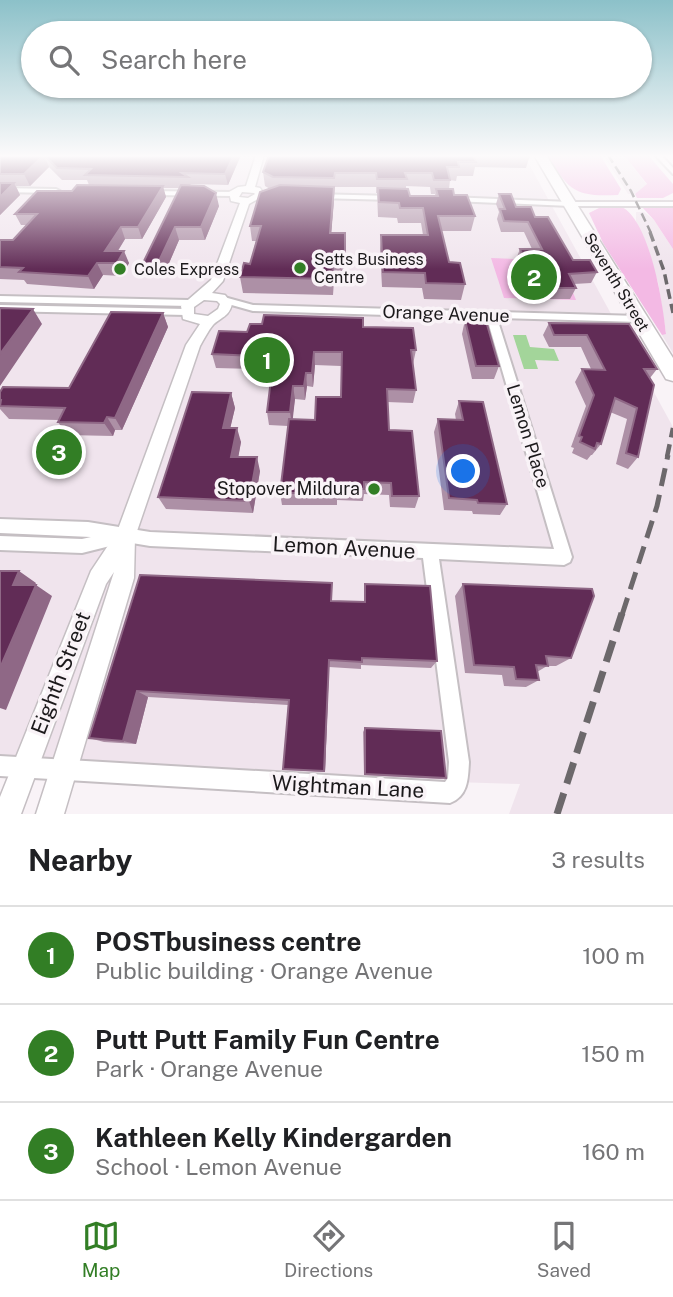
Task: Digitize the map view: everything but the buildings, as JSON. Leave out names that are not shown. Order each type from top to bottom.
[{"type":"highway","name":"Seventh Street","points":[[559,193],[673,374]]},
{"type":"street","points":[[145,193],[236,193]]},
{"type":"street","points":[[233,194],[234,199],[245,201],[265,195],[262,193]]},
{"type":"street","points":[[309,196],[401,198]]},
{"type":"street","points":[[440,198],[673,203]]},
{"type":"street","points":[[189,311],[216,281],[245,201]]},
{"type":"street","points":[[216,281],[221,289],[219,308]]},
{"type":"street","points":[[202,296],[219,308]]},
{"type":"street","points":[[0,299],[55,305]]},
{"type":"street","points":[[0,308],[55,305],[144,306],[189,311],[219,308]]},
{"type":"street","name":"Orange Avenue","points":[[219,308],[639,318]]},
{"type":"street","name":"Eighth Street","points":[[7,814],[98,578],[125,537],[193,345],[219,308]]},
{"type":"street","name":"Eighth Street","points":[[189,311],[193,345]]},
{"type":"street","name":"Lemon Place","points":[[491,315],[564,557]]},
{"type":"street","name":"Lemon Avenue","points":[[0,526],[88,529],[125,537],[430,553],[564,557]]},
{"type":"street","name":"Eighth Street","points":[[50,814],[124,578],[125,537]]},
{"type":"street","name":"Lemon Avenue","points":[[0,543],[82,546],[125,537]]},
{"type":"street","name":"Wightman Lane","points":[[0,766],[450,793],[458,782],[459,762],[430,553]]},
{"type":"shaded area","points":[[0,193],[545,193],[673,427],[673,814],[509,814],[520,784],[0,768]]},
{"type":"shaded area","points":[[582,193],[619,193],[618,195]]},
{"type":"shaded area","points":[[673,193],[663,198],[637,198],[635,194]]},
{"type":"shaded area","points":[[622,207],[632,215],[647,246],[658,284],[666,334],[662,335],[603,243],[589,213],[599,208]]},
{"type":"shaded area","points":[[642,207],[673,207],[673,249],[654,220]]},
{"type":"shaded area","points":[[636,212],[644,212],[654,220],[673,249],[673,353],[662,335],[666,333],[658,282],[636,222]]},
{"type":"shaded area","points":[[491,258],[562,261],[575,285],[570,285],[576,300],[504,298]]},
{"type":"shaded area","points":[[513,335],[526,335],[530,347],[554,349],[559,361],[535,360],[538,369],[524,369]]},
{"type":"railway","points":[[632,193],[651,233]]},
{"type":"railway","points":[[650,232],[664,271],[673,313]]},
{"type":"railway","points":[[667,457],[673,428]]},
{"type":"railway","points":[[622,615],[657,506],[668,455]]},
{"type":"railway","points":[[557,814],[622,613]]},
{"type":"place","name":"Setts Business Centre","points":[[300,268]]},
{"type":"place","name":"Coles Express","points":[[120,269]]},
{"type":"place","name":"Putt Putt Family Fun Centre","points":[[534,277]]},
{"type":"place","name":"POSTbusiness centre","points":[[267,360]]},
{"type":"place","name":"Kathleen Kelly Kindergarden","points":[[59,452]]},
{"type":"place","name":"Stopover Mildura","points":[[374,489]]}]
